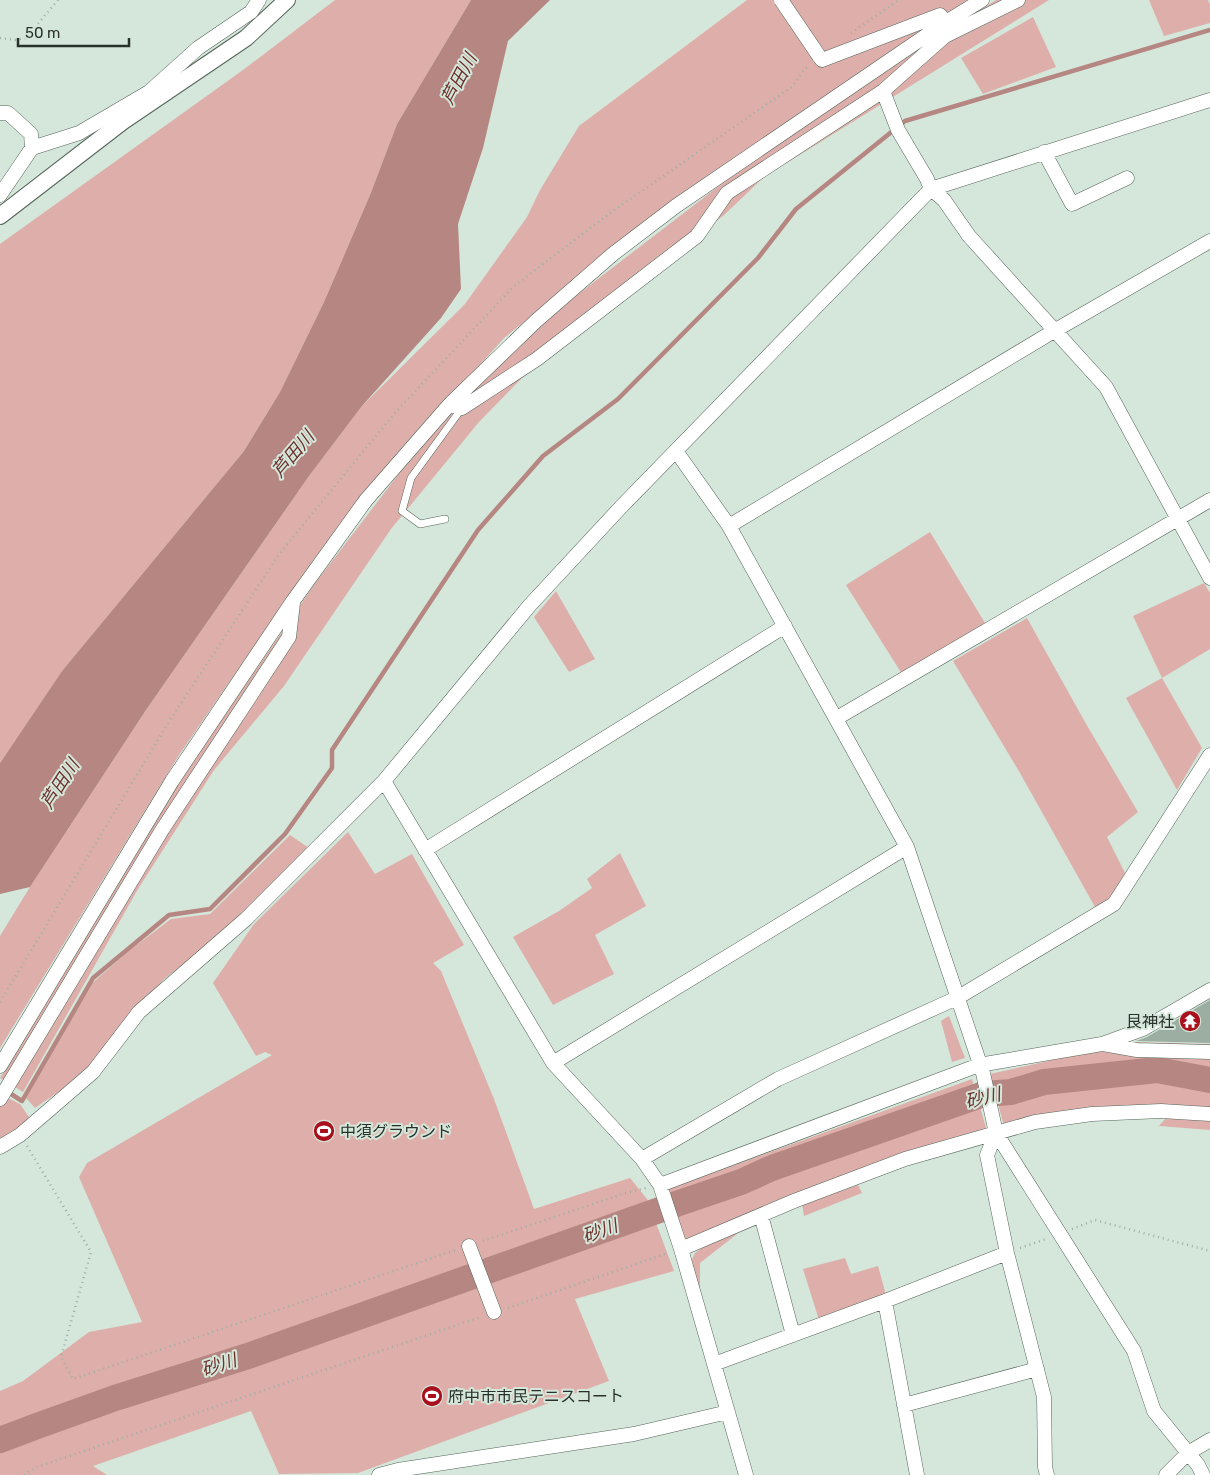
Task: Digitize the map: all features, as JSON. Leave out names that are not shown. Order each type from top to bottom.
[{"type":"street","points":[[0,216],[122,122],[152,96],[198,48],[251,12],[259,0]]},
{"type":"street","points":[[781,0],[822,60],[940,15],[946,29]]},
{"type":"street","points":[[0,1066],[172,781],[293,601],[366,500],[536,321],[613,254],[676,206],[946,29],[982,0]]},
{"type":"street","points":[[456,406],[538,360],[697,236],[727,193],[883,91],[946,29],[1018,0]]},
{"type":"street","points":[[0,195],[32,148],[79,133],[152,96],[246,38],[284,2]]},
{"type":"street","points":[[883,91],[898,130],[931,189],[944,200],[969,236],[1106,387],[1210,578]]},
{"type":"street","points":[[0,1147],[20,1135],[93,1072],[140,1012],[246,919],[384,782],[530,605],[621,507],[931,189],[1210,100]]},
{"type":"street","points":[[0,113],[8,113],[31,134],[32,148]]},
{"type":"street","points":[[1044,152],[1072,204],[1127,178]]},
{"type":"street","points":[[729,526],[1054,331],[1210,241]]},
{"type":"street","points":[[676,451],[729,526],[908,847],[981,1069],[996,1133],[1134,1351],[1154,1411],[1198,1465],[1203,1475]]},
{"type":"street","points":[[837,718],[1210,500]]},
{"type":"street","points":[[0,1099],[162,830],[289,637],[293,601]]},
{"type":"street","points":[[424,850],[785,626]]},
{"type":"street","points":[[642,1160],[778,1079],[957,998],[1114,904],[1210,754]]},
{"type":"street","points":[[384,782],[553,1063],[642,1160],[660,1185],[681,1249],[746,1475]]},
{"type":"street","points":[[553,1063],[908,847]]},
{"type":"street","points":[[660,1185],[981,1069],[1102,1044],[1143,1029],[1210,990]]},
{"type":"street","points":[[1102,1044],[1137,1050],[1210,1052]]},
{"type":"street","points":[[681,1249],[761,1215],[905,1159],[1035,1122],[1092,1114],[1161,1111],[1210,1114]]},
{"type":"street","points":[[996,1133],[987,1155],[1008,1253],[1044,1397],[1045,1467],[1048,1475]]},
{"type":"street","points":[[761,1215],[793,1335]]},
{"type":"street","points":[[469,1246],[494,1312]]},
{"type":"street","points":[[714,1364],[1008,1253]]},
{"type":"street","points":[[885,1301],[917,1475]]},
{"type":"street","points":[[904,1404],[1037,1369]]},
{"type":"street","points":[[379,1475],[634,1434],[728,1412]]},
{"type":"street","points":[[1166,1475],[1188,1453],[1210,1440]]},
{"type":"lane","points":[[445,519],[420,524],[402,511],[412,478],[456,406]]},
{"type":"path","points":[[0,38],[15,40],[26,38],[58,0]]},
{"type":"path","points":[[20,1135],[91,1252],[61,1357],[73,1379],[626,1193],[660,1185]]},
{"type":"path","points":[[1008,1253],[1095,1220],[1210,1251]]},
{"type":"path","points":[[24,1475],[37,1467],[681,1249]]},
{"type":"shaded area","points":[[335,0],[471,0],[397,124],[370,195],[324,302],[280,392],[244,451],[62,671],[0,763],[0,244],[243,70]]},
{"type":"shaded area","points":[[747,0],[971,0],[891,51],[684,194],[504,338],[366,492],[314,559],[179,755],[0,1048],[0,936],[146,710],[309,476],[362,406],[465,304],[527,217],[540,190],[579,126]]},
{"type":"shaded area","points":[[996,0],[1049,0],[764,177],[723,216],[568,331],[479,422],[391,529],[284,686],[214,770],[138,889],[23,1092],[0,1078],[181,779],[316,582],[431,432],[551,315],[728,179],[938,36]]},
{"type":"shaded area","points":[[1149,0],[1208,0],[1210,4],[1210,23],[1164,36]]},
{"type":"shaded area","points":[[1033,17],[1056,67],[983,94],[961,58]]},
{"type":"shaded area","points":[[930,532],[985,623],[902,674],[846,585]]},
{"type":"shaded area","points":[[1204,583],[1210,593],[1210,649],[1162,678],[1133,616]]},
{"type":"shaded area","points":[[556,591],[595,659],[569,672],[534,617]]},
{"type":"shaded area","points":[[1027,618],[1138,812],[1107,837],[1125,873],[1110,899],[1095,907],[1020,773],[953,661]]},
{"type":"shaded area","points":[[1162,678],[1202,748],[1177,790],[1126,698]]},
{"type":"shaded area","points":[[348,832],[375,874],[412,854],[464,945],[433,963],[441,971],[494,1099],[534,1209],[630,1178],[647,1199],[674,1271],[575,1299],[609,1381],[358,1473],[279,1474],[251,1411],[93,1466],[107,1475],[0,1475],[0,1391],[23,1381],[89,1332],[142,1322],[79,1177],[87,1163],[272,1055],[265,1052],[256,1056],[213,983],[254,924]]},
{"type":"shaded area","points":[[290,835],[309,848],[233,925],[163,980],[87,1072],[35,1108],[26,1098],[90,985],[130,950],[171,919],[210,914]]},
{"type":"shaded area","points":[[620,853],[646,906],[595,935],[614,974],[553,1005],[513,937],[559,911],[592,888],[587,879]]},
{"type":"shaded area","points":[[949,1016],[965,1058],[952,1062],[941,1021]]},
{"type":"shaded area","points":[[1132,1042],[1210,1044],[1210,1110],[1004,1126],[990,1074]]},
{"type":"shaded area","points":[[972,1079],[987,1131],[686,1241],[668,1189]]},
{"type":"shaded area","points":[[0,1094],[20,1104],[31,1120],[0,1140]]},
{"type":"shaded area","points":[[1166,1118],[1210,1121],[1210,1130],[1159,1126]]},
{"type":"shaded area","points":[[858,1185],[862,1193],[804,1216],[802,1204]]},
{"type":"shaded area","points":[[738,1231],[737,1234],[700,1263],[700,1290],[690,1264],[695,1253],[708,1243]]},
{"type":"shaded area","points":[[845,1258],[851,1274],[878,1266],[886,1295],[819,1320],[803,1269]]},
{"type":"water","name":"芦田川","points":[[471,0],[550,0],[508,41],[483,148],[458,224],[461,289],[441,318],[362,406],[309,476],[146,710],[30,887],[0,894],[0,763],[62,671],[244,451],[280,392],[324,302],[370,195],[397,124]]},
{"type":"building","name":"艮神社","points":[[1210,1000],[1210,1043],[1136,1041],[1147,1037]]},
{"type":"waterway","points":[[8,1092],[22,1101],[93,978],[169,915],[210,909],[285,834],[332,768],[332,750],[478,530],[543,456],[618,399],[758,258],[796,209],[905,121],[1210,30]]},
{"type":"waterway","name":"砂川","points":[[0,1440],[115,1398],[248,1356],[984,1094],[1011,1092],[1044,1082],[1157,1070],[1210,1080]]},
{"type":"place","name":"艮神社","points":[[1190,1021]]},
{"type":"place","name":"中須グラウンド","points":[[324,1131]]},
{"type":"place","name":"府中市市民テニスコート","points":[[432,1396]]}]
